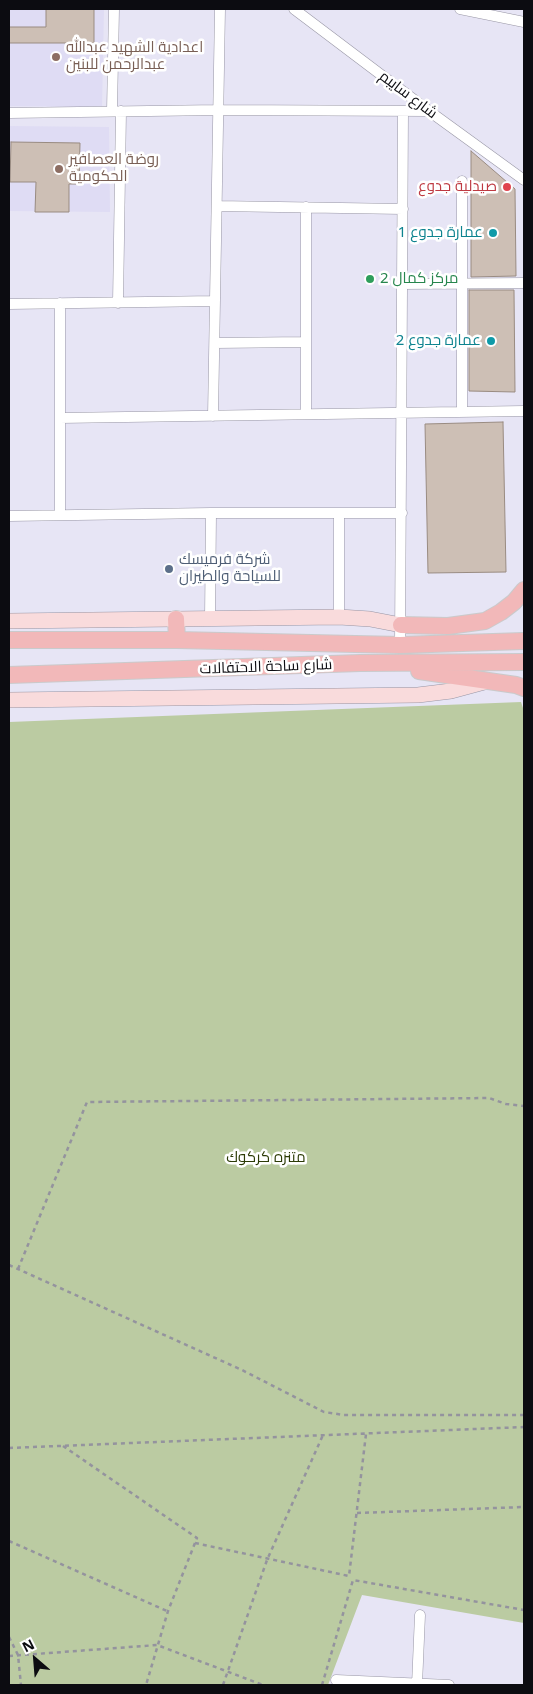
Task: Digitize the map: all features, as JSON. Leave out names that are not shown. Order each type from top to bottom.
[{"type":"main road","points":[[9,621],[340,617],[370,619],[401,625],[448,626],[485,621],[514,602],[524,590]]},
{"type":"main road","points":[[176,619],[177,640]]},
{"type":"main road","name":"شارع ساحة الاحتفالات","points":[[9,640],[177,640],[400,644],[524,641]]},
{"type":"main road","name":"شارع ساحة الاحتفالات","points":[[9,675],[360,663],[524,662]]},
{"type":"main road","points":[[360,663],[524,688]]},
{"type":"main road","points":[[9,700],[418,695],[452,691],[488,681]]},
{"type":"street","points":[[114,9],[117,111],[118,304]]},
{"type":"street","points":[[213,416],[220,9]]},
{"type":"street","points":[[460,9],[524,22]]},
{"type":"street","name":"شارع سايبم","points":[[300,11],[429,112],[524,180]]},
{"type":"street","points":[[9,113],[218,110],[429,112]]},
{"type":"street","points":[[400,644],[403,111]]},
{"type":"street","points":[[462,181],[462,412]]},
{"type":"street","points":[[217,206],[403,209]]},
{"type":"street","points":[[306,207],[306,414]]},
{"type":"street","points":[[402,284],[524,283]]},
{"type":"street","points":[[9,304],[118,304],[215,301]]},
{"type":"street","points":[[60,303],[60,515]]},
{"type":"street","points":[[214,343],[305,342]]},
{"type":"street","points":[[60,418],[524,411]]},
{"type":"street","points":[[210,619],[212,513]]},
{"type":"street","points":[[339,513],[340,617]]},
{"type":"street","points":[[9,516],[402,513]]},
{"type":"street","points":[[417,1685],[420,1615]]},
{"type":"street","points":[[336,1680],[449,1685]]},
{"type":"path","points":[[18,1269],[87,1102],[489,1098],[506,1104],[524,1106]]},
{"type":"path","points":[[9,1265],[242,1370],[324,1412],[344,1415],[524,1415]]},
{"type":"path","points":[[9,1448],[524,1428]]},
{"type":"path","points":[[195,1543],[267,1560],[349,1576],[366,1434]]},
{"type":"path","points":[[223,1685],[267,1560],[323,1436]]},
{"type":"path","points":[[62,1446],[197,1538],[168,1612],[146,1685]]},
{"type":"path","points":[[357,1513],[524,1507]]},
{"type":"path","points":[[9,1541],[168,1612]]},
{"type":"path","points":[[322,1685],[353,1580],[524,1610]]},
{"type":"path","points":[[9,1637],[18,1655],[21,1685]]},
{"type":"path","points":[[9,1656],[157,1645],[263,1685]]},
{"type":"shaded area","name":"اعدادية الشهيد عبدالله عبدالرحمن للبنين","points":[[9,9],[104,9],[102,107],[9,106]]},
{"type":"shaded area","name":"روضة العصافير الحكومية","points":[[9,126],[109,127],[110,212],[9,211]]},
{"type":"green space","name":"متنزه كركوك","points":[[521,702],[524,711],[524,1623],[362,1595],[328,1685],[9,1685],[9,722]]},
{"type":"building","points":[[46,9],[94,9],[94,43],[9,43],[9,27],[46,27]]},
{"type":"building","points":[[11,142],[80,143],[79,184],[69,184],[69,212],[35,212],[36,182],[10,182]]},
{"type":"building","name":"عمارة جدوع 1","points":[[471,151],[515,189],[516,276],[471,277]]},
{"type":"building","name":"عمارة جدوع 2","points":[[469,290],[514,290],[515,392],[469,391]]},
{"type":"building","points":[[503,422],[506,572],[428,573],[425,424]]},
{"type":"place","name":"اعدادية الشهيد عبدالله عبدالرحمن للبنين","points":[[56,57]]},
{"type":"place","name":"روضة العصافير الحكومية","points":[[59,169]]},
{"type":"place","name":"صيدلية جدوع","points":[[507,187]]},
{"type":"place","name":"عمارة جدوع 1","points":[[493,233]]},
{"type":"place","name":"مركز كمال 2","points":[[370,279]]},
{"type":"place","name":"عمارة جدوع 2","points":[[491,341]]},
{"type":"place","name":"شركة فرميسك للسياحة والطيران","points":[[169,569]]}]
